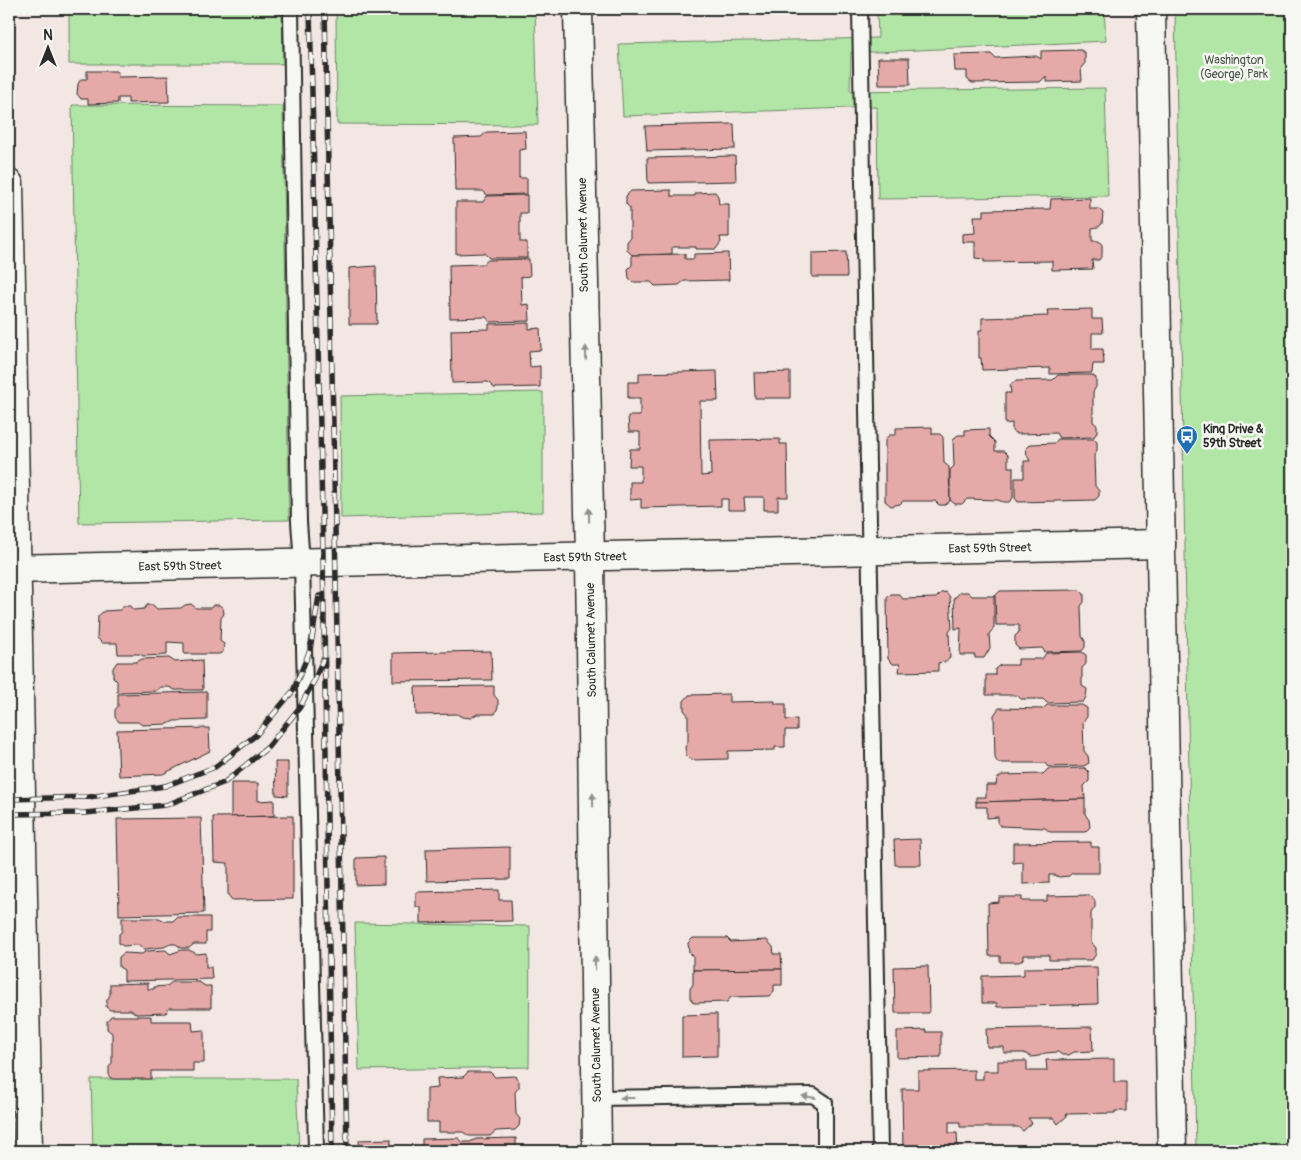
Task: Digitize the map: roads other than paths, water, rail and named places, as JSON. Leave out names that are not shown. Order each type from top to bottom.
[{"type":"street","name":"South Calumet Avenue","points":[[578,9],[590,556],[597,1151]]},
{"type":"street","points":[[1151,9],[1172,1151]]},
{"type":"street","points":[[9,184],[12,569],[28,1151]]},
{"type":"street","name":"East 59th Street","points":[[12,569],[1161,544]]},
{"type":"lane","points":[[291,9],[299,522],[302,563],[316,1151]]},
{"type":"lane","points":[[860,9],[880,1151]]},
{"type":"lane","points":[[596,1098],[814,1095],[825,1103],[825,1151]]},
{"type":"railway","points":[[310,9],[323,553],[332,1151]]},
{"type":"railway","points":[[325,9],[347,1151]]},
{"type":"railway","points":[[9,799],[89,797],[165,786],[215,767],[256,735],[293,691],[310,650],[319,596]]},
{"type":"railway","points":[[9,814],[85,813],[166,805],[225,782],[268,747],[300,707],[323,659]]},
{"type":"place","name":"King Drive & 59th Street","points":[[1187,455]]},
{"type":"park label","name":"Washington (George) Park","points":[[1234,67]]}]
